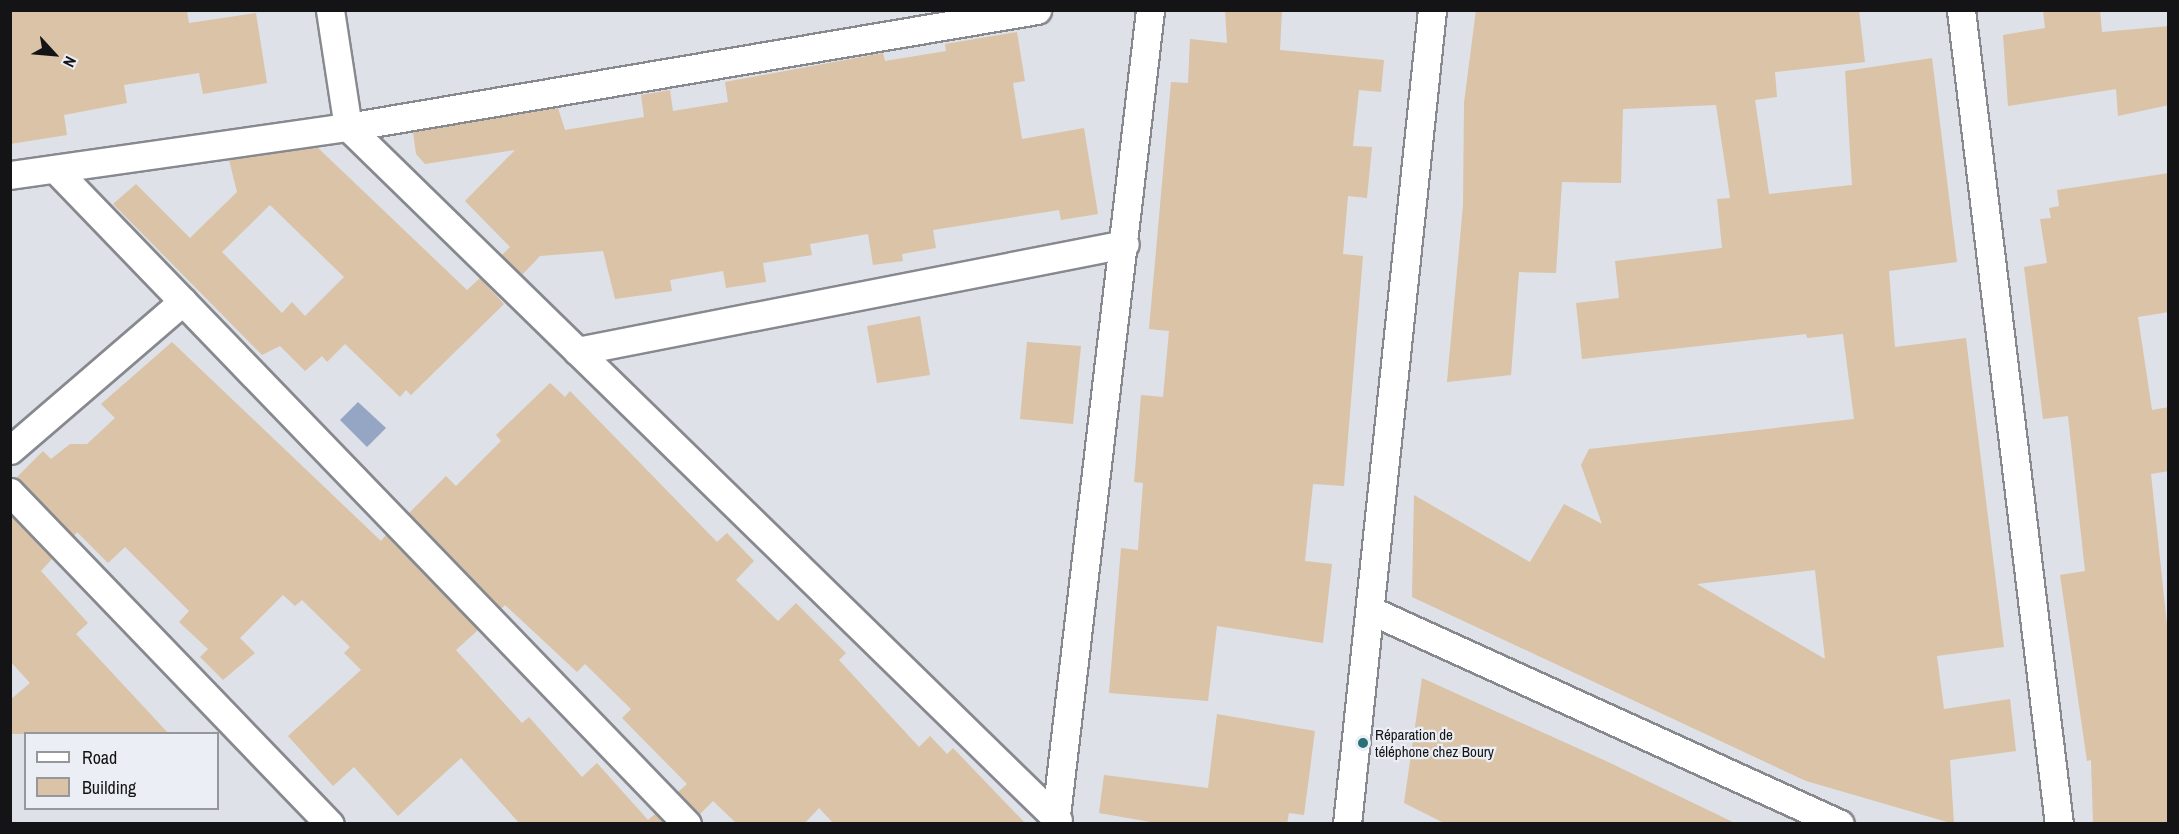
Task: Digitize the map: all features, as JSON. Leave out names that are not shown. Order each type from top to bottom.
[{"type":"street","points":[[330,10],[348,127],[1057,822]]},
{"type":"street","points":[[10,175],[348,127],[1037,10]]},
{"type":"street","points":[[1057,822],[1150,10]]},
{"type":"street","points":[[1347,824],[1372,611],[1432,10]]},
{"type":"street","points":[[1961,10],[2059,824]]},
{"type":"street","points":[[55,169],[687,824]]},
{"type":"street","points":[[577,351],[1125,244]]},
{"type":"street","points":[[10,450],[183,301]]},
{"type":"street","points":[[10,492],[330,824]]},
{"type":"street","points":[[1372,611],[1839,824]]},
{"type":"water","points":[[358,402],[386,428],[367,447],[340,420]]},
{"type":"building","points":[[10,10],[187,10],[189,23],[256,13],[267,83],[203,94],[199,73],[124,85],[127,103],[64,115],[67,135],[10,144]]},
{"type":"building","points":[[1225,10],[1282,10],[1280,50],[1384,60],[1381,92],[1359,90],[1353,146],[1372,147],[1367,198],[1348,196],[1343,254],[1363,256],[1344,486],[1313,484],[1305,561],[1332,564],[1323,643],[1217,626],[1208,701],[1109,693],[1121,548],[1138,550],[1143,483],[1134,482],[1141,395],[1163,397],[1169,331],[1149,329],[1171,82],[1188,83],[1190,39],[1227,43]]},
{"type":"building","points":[[1476,10],[1859,10],[1865,62],[1775,72],[1777,97],[1755,100],[1769,194],[1852,185],[1845,71],[1932,58],[1957,262],[1889,271],[1895,347],[1966,338],[2004,647],[1937,656],[1944,709],[2010,699],[2016,751],[1950,760],[1954,824],[1806,781],[1412,597],[1414,495],[1530,562],[1564,504],[1602,524],[1581,465],[1589,449],[1854,419],[1843,334],[1807,338],[1806,334],[1582,359],[1576,303],[1619,298],[1615,261],[1722,248],[1717,199],[1730,198],[1716,105],[1623,109],[1621,183],[1562,182],[1556,273],[1519,272],[1511,375],[1447,382],[1463,205],[1464,103]],"holes":[[[1815,570],[1825,659],[1697,584]]]},
{"type":"building","points":[[2043,10],[2100,10],[2102,32],[2169,26],[2169,105],[2118,116],[2116,89],[2008,106],[2003,35],[2045,28]]},
{"type":"building","points":[[1017,32],[1025,81],[1013,83],[1022,139],[1084,128],[1098,214],[1061,220],[1059,210],[933,230],[936,248],[902,254],[903,261],[873,265],[868,234],[810,244],[812,255],[763,263],[766,282],[726,288],[723,271],[670,280],[672,291],[615,299],[603,251],[540,256],[522,275],[502,255],[510,247],[465,201],[515,150],[425,164],[416,154],[413,132],[558,108],[565,130],[644,117],[641,95],[670,90],[673,111],[728,102],[725,82],[883,53],[885,61],[946,51],[945,44]]},
{"type":"building","points":[[317,147],[467,290],[480,278],[504,304],[411,395],[406,390],[400,397],[345,344],[327,362],[322,356],[305,371],[280,346],[262,355],[113,204],[136,184],[190,238],[237,192],[229,160]],"holes":[[[270,205],[344,277],[305,316],[292,302],[282,313],[222,252]]]},
{"type":"building","points":[[2169,173],[2169,312],[2138,317],[2152,410],[2169,407],[2169,471],[2151,474],[2167,625],[2169,824],[2093,824],[2091,760],[2087,761],[2060,575],[2085,571],[2068,416],[2043,419],[2024,267],[2047,263],[2040,219],[2051,218],[2049,208],[2059,206],[2057,190]]},
{"type":"building","points":[[920,316],[930,375],[877,383],[867,326]]},
{"type":"building","points":[[172,342],[381,541],[386,535],[478,630],[456,650],[522,723],[529,717],[582,777],[597,763],[648,820],[655,814],[665,824],[520,824],[461,758],[398,816],[354,767],[333,786],[288,736],[361,670],[344,653],[350,647],[302,600],[295,606],[283,595],[240,638],[255,653],[223,680],[200,657],[208,649],[179,622],[189,611],[125,547],[108,563],[77,532],[74,536],[16,478],[43,451],[51,459],[70,444],[87,444],[115,418],[101,404]]},
{"type":"building","points":[[1027,342],[1081,346],[1073,424],[1020,419]]},
{"type":"building","points":[[550,383],[565,397],[570,391],[717,542],[727,533],[754,561],[736,580],[778,621],[796,603],[846,653],[839,660],[919,747],[930,736],[947,754],[953,748],[1026,824],[834,824],[819,808],[804,824],[737,824],[713,801],[699,815],[678,792],[687,784],[622,718],[631,709],[585,664],[577,672],[505,605],[501,609],[409,513],[446,476],[456,486],[501,441],[496,435]]},
{"type":"building","points":[[10,515],[52,559],[41,571],[88,623],[76,634],[167,732],[24,732],[24,734],[10,734],[10,700],[30,683],[10,661]]},
{"type":"building","points":[[1422,678],[1606,761],[1737,824],[1446,824],[1404,803]]},
{"type":"building","points":[[1217,714],[1315,731],[1304,815],[1289,813],[1287,824],[1162,824],[1099,813],[1104,775],[1208,788]]},
{"type":"place","name":"Réparation de téléphone chez Boury","points":[[1363,743]]}]
